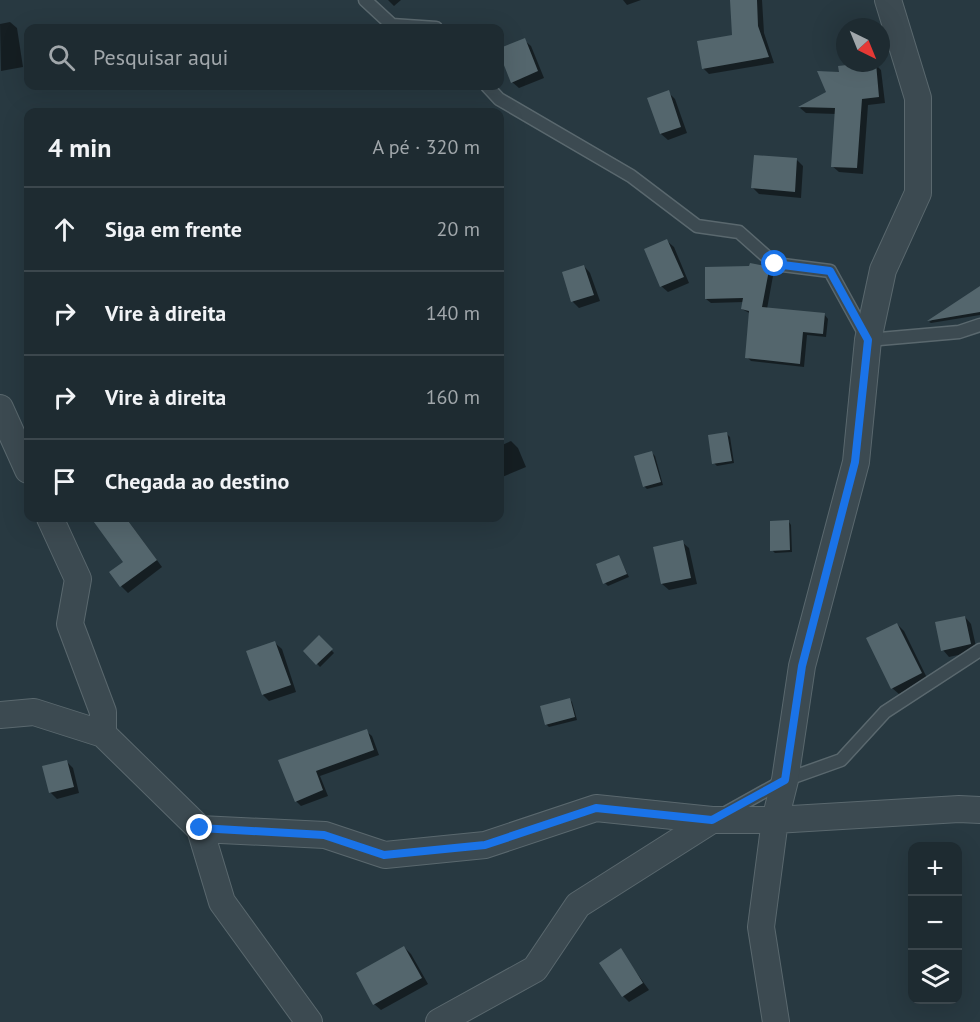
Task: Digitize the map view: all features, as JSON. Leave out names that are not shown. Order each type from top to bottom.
[{"type":"street","points":[[776,1022],[761,927],[775,820],[785,780],[802,666],[855,462],[868,340],[883,270],[918,194],[918,98],[888,0]]},
{"type":"street","points":[[0,408],[24,461]]},
{"type":"street","points":[[52,522],[78,579],[70,624],[103,712],[103,734]]},
{"type":"street","points":[[0,716],[34,712],[103,734],[200,828],[222,902],[309,1022]]},
{"type":"street","points":[[200,828],[324,835],[384,855],[485,845],[596,808],[712,820],[775,820],[959,809],[980,810]]},
{"type":"street","points":[[439,1022],[535,969],[578,905],[712,820]]},
{"type":"lane","points":[[364,0],[391,24]]},
{"type":"lane","points":[[491,90],[499,99],[631,176],[698,226],[739,232],[775,264],[830,271],[868,340],[958,332],[980,325]]},
{"type":"lane","points":[[712,820],[785,780],[841,760],[885,712],[980,650]]},
{"type":"building","points":[[730,0],[757,0],[758,26],[769,57],[702,69],[697,41],[732,35]]},
{"type":"building","points":[[525,38],[538,71],[511,83],[504,65],[504,46]]},
{"type":"building","points":[[817,71],[877,72],[879,97],[862,99],[857,168],[831,167],[835,108],[798,107],[826,92]]},
{"type":"building","points":[[669,90],[681,127],[660,134],[647,98]]},
{"type":"building","points":[[754,155],[797,158],[795,192],[751,188]]},
{"type":"building","points":[[667,239],[684,277],[660,287],[644,249]]},
{"type":"building","points":[[750,263],[765,266],[769,270],[762,307],[825,313],[823,334],[803,332],[800,364],[745,358],[749,311],[741,309],[743,298],[705,299],[705,267],[749,266]]},
{"type":"building","points":[[584,265],[594,295],[571,302],[562,272]]},
{"type":"building","points":[[980,286],[980,312],[927,321]]},
{"type":"building","points":[[727,432],[732,461],[712,464],[708,435]]},
{"type":"building","points":[[652,451],[661,482],[643,487],[634,456]]},
{"type":"building","points":[[789,520],[790,550],[770,551],[770,521]]},
{"type":"building","points":[[94,522],[129,522],[157,560],[120,587],[109,572],[123,562]]},
{"type":"building","points":[[683,540],[691,578],[661,584],[653,547]]},
{"type":"building","points":[[619,555],[627,574],[603,584],[596,564]]},
{"type":"building","points":[[965,616],[971,644],[941,651],[935,622]]},
{"type":"building","points":[[897,623],[922,673],[891,689],[866,638]]},
{"type":"building","points":[[319,635],[333,649],[316,665],[303,651]]},
{"type":"building","points":[[275,641],[291,685],[262,695],[246,651]]},
{"type":"building","points":[[570,698],[575,717],[545,725],[540,706]]},
{"type":"building","points":[[367,729],[374,750],[316,771],[323,790],[295,802],[278,760]]},
{"type":"building","points":[[67,760],[74,787],[49,793],[42,766]]},
{"type":"building","points":[[404,946],[422,978],[373,1005],[356,973]]},
{"type":"building","points":[[621,948],[643,983],[622,997],[599,963]]},
{"type":"route","points":[[200,828],[324,835],[384,855],[485,845],[596,808],[712,820],[785,780],[802,666],[855,462],[868,340],[830,271],[775,264]]}]
